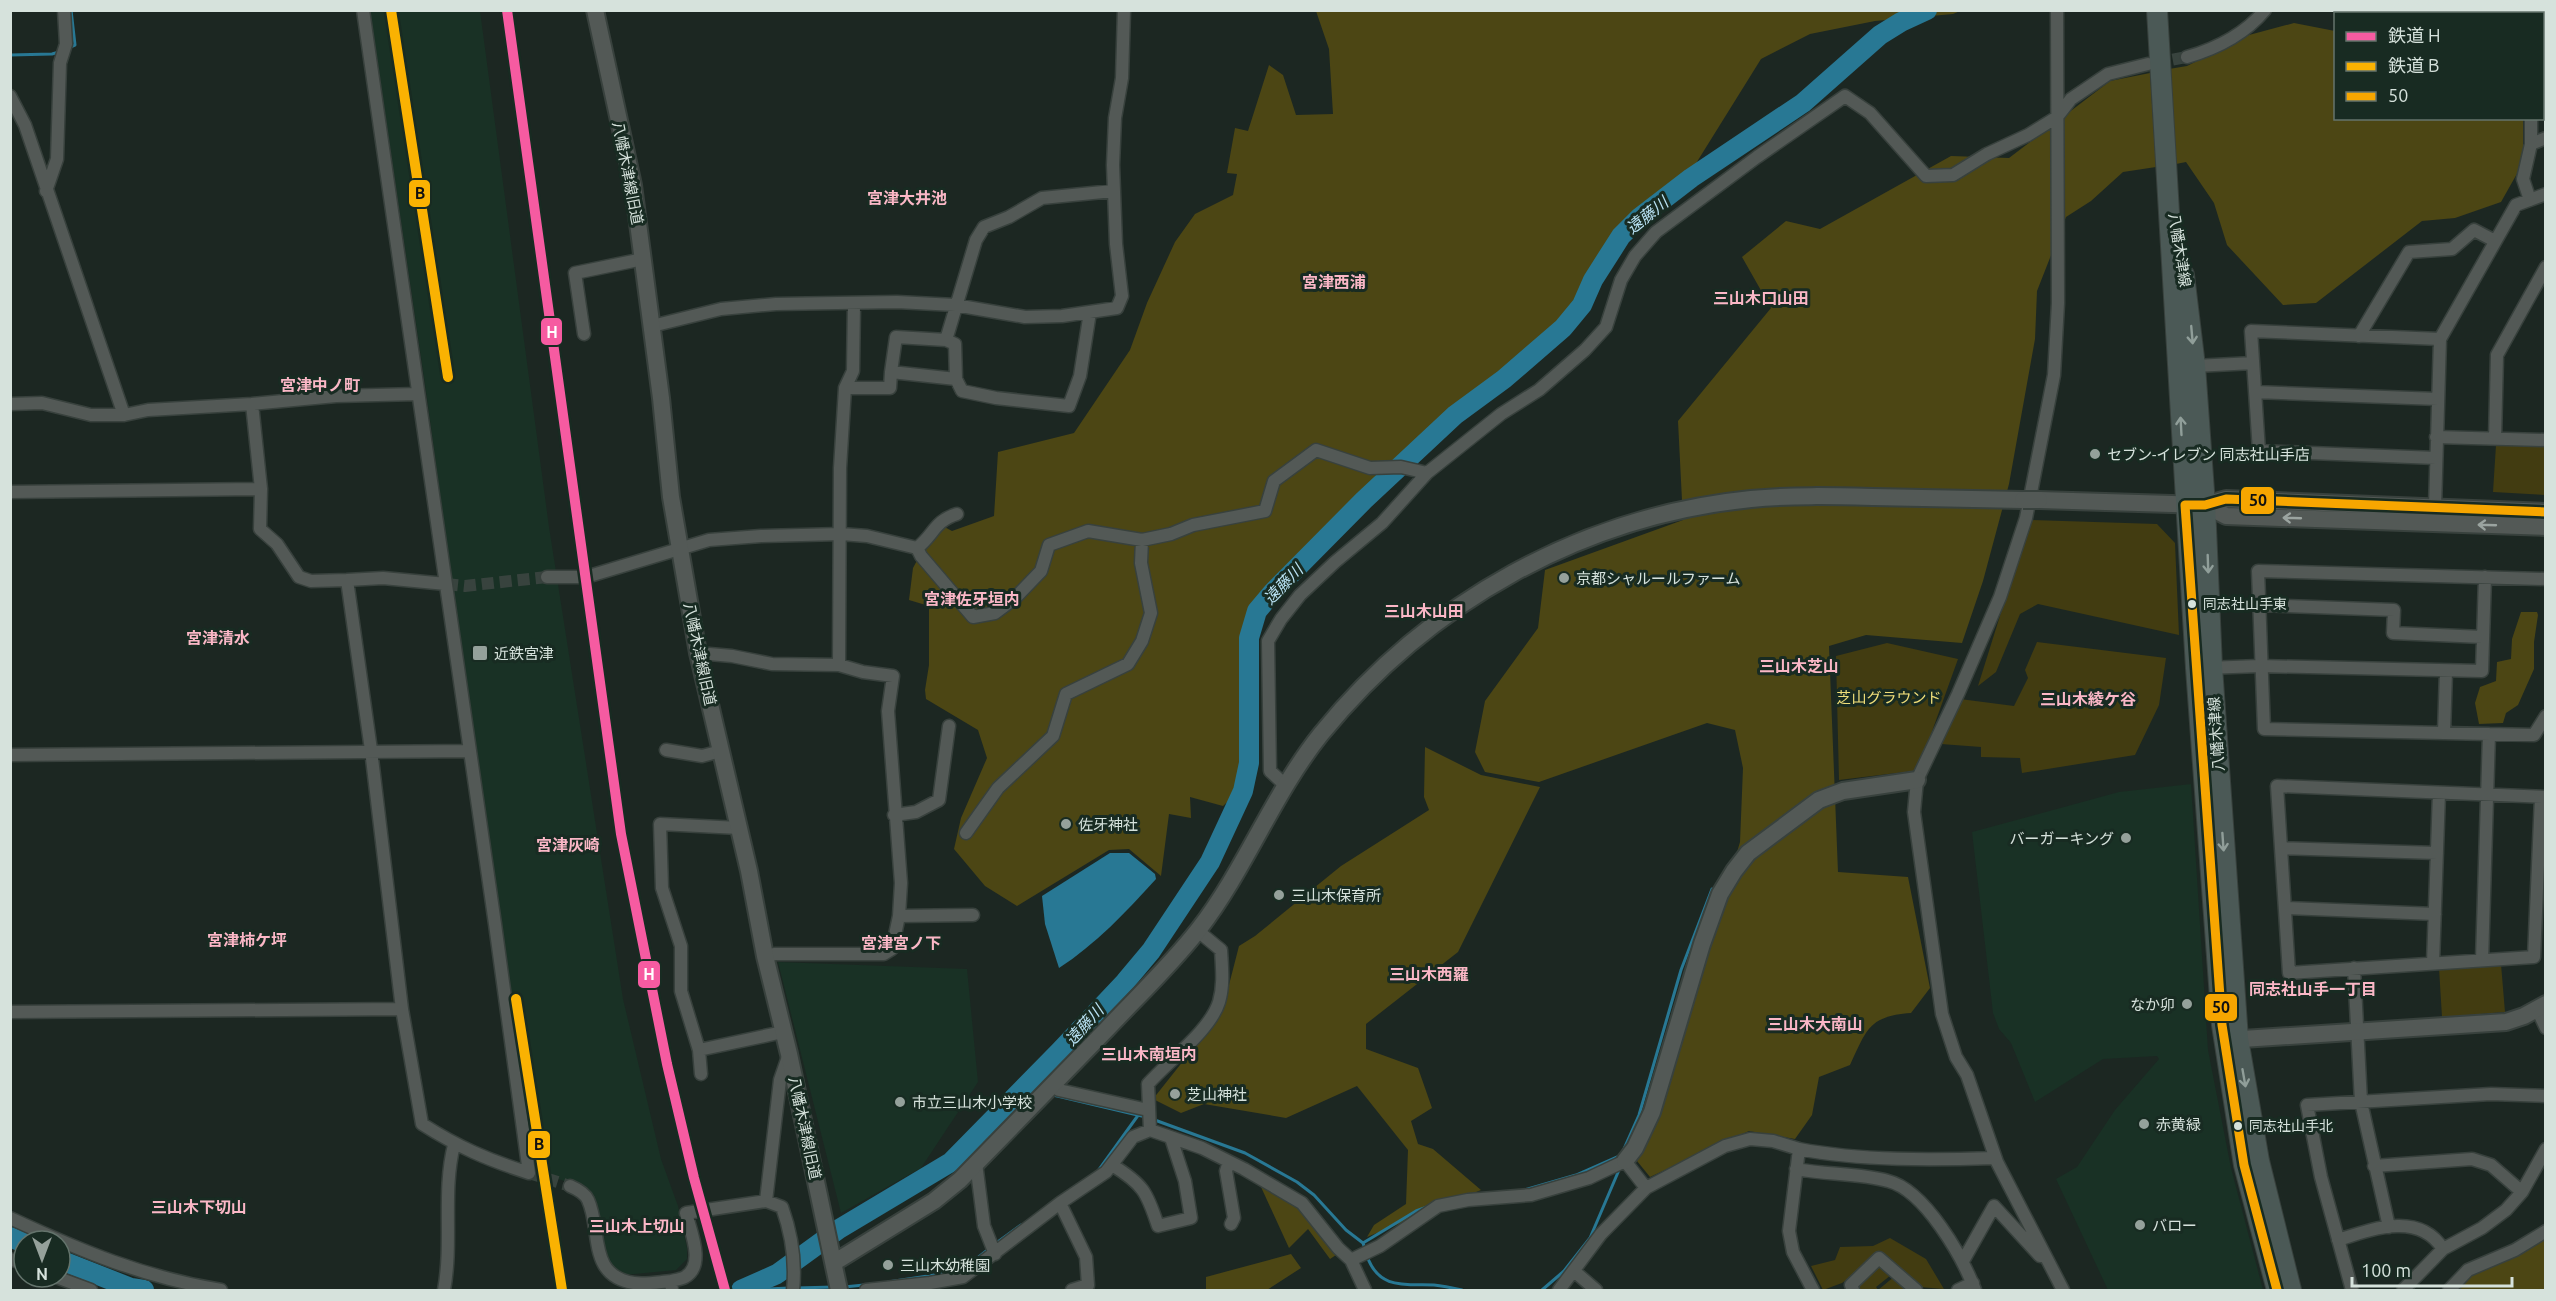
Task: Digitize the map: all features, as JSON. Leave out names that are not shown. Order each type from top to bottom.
[{"type":"main road","name":"八幡木津線","points":[[2157,10],[2195,505],[2204,668],[2231,1040],[2244,1164],[2277,1290]]},
{"type":"main road","name":"八幡木津線","points":[[2168,174],[2189,305],[2195,366],[2195,505]]},
{"type":"main road","name":"八幡木津線","points":[[2231,1040],[2291,1290]]},
{"type":"street","points":[[46,191],[57,159],[60,63],[66,44],[64,10]]},
{"type":"street","points":[[347,580],[371,750],[402,1009],[422,1124],[454,1145],[493,1162],[528,1173],[470,751],[363,10]]},
{"type":"street","name":"八幡木津線旧道","points":[[595,10],[633,185],[671,496],[698,653],[739,828],[839,1290]]},
{"type":"street","points":[[652,326],[722,309],[776,304],[897,302],[956,305],[1024,317],[1062,316],[1117,308],[1122,296],[1113,191],[1115,118],[1122,78],[1124,10]]},
{"type":"street","points":[[2057,10],[2058,303],[2054,375],[2026,518],[2000,597],[1958,694],[1917,780],[1914,812],[1942,1014],[1956,1057],[1967,1075],[1995,1158],[2063,1290]]},
{"type":"street","points":[[2187,57],[2202,53],[2235,36],[2254,23],[2265,10]]},
{"type":"street","points":[[1285,785],[1270,771],[1268,641],[1281,619],[1300,595],[1382,523],[1427,473],[1501,414],[1539,390],[1599,335],[1606,327],[1622,280],[1635,256],[1656,232],[1757,157],[1845,96],[1870,113],[1926,176],[1953,175],[2057,117],[2072,99],[2108,74],[2148,64]]},
{"type":"street","points":[[10,96],[25,125],[124,415]]},
{"type":"street","points":[[2530,200],[2523,179],[2531,144],[2531,120]]},
{"type":"street","points":[[2531,144],[2546,138]]},
{"type":"street","points":[[946,340],[976,240],[984,227],[1009,217],[1042,198],[1113,191]]},
{"type":"street","points":[[2435,507],[2440,339],[2516,206],[2546,194]]},
{"type":"street","points":[[2359,336],[2409,252],[2452,249],[2474,230],[2494,241]]},
{"type":"street","points":[[584,334],[575,273],[643,259]]},
{"type":"street","points":[[2495,439],[2497,355],[2546,267]]},
{"type":"street","points":[[839,665],[840,468],[845,388],[853,371],[854,304]]},
{"type":"street","points":[[845,388],[890,388],[896,337],[946,340],[955,344],[956,379],[962,392],[996,398],[1069,405],[1080,376],[1090,312]]},
{"type":"street","points":[[2436,458],[2259,450],[2252,331],[2440,339]]},
{"type":"street","points":[[2195,366],[2253,363]]},
{"type":"street","points":[[891,372],[956,379]]},
{"type":"street","points":[[2255,392],[2438,399]]},
{"type":"street","points":[[10,404],[42,403],[91,415],[124,415],[148,410],[336,396],[418,394]]},
{"type":"street","points":[[252,404],[261,489],[260,529],[277,544],[299,577],[310,581],[383,578],[446,584]]},
{"type":"street","points":[[2436,437],[2546,440]]},
{"type":"street","points":[[547,577],[586,578],[680,551],[709,540],[793,534],[867,536],[917,548],[921,556],[973,617],[995,613],[1015,598],[1041,572],[1049,545],[1088,531],[1142,540],[1171,534],[1193,525],[1265,511],[1274,482],[1316,450],[1370,468],[1401,467],[1427,473]]},
{"type":"street","points":[[10,492],[261,489]]},
{"type":"street","points":[[833,1255],[934,1201],[976,1163],[1170,963],[1198,931],[1226,888],[1285,785],[1320,735],[1349,702],[1413,640],[1453,609],[1513,572],[1595,535],[1695,507],[1751,499],[1798,496],[2195,505],[2226,498],[2546,512]]},
{"type":"street","points":[[2195,505],[2226,516],[2546,527]]},
{"type":"street","points":[[917,548],[925,542],[937,523],[957,514]]},
{"type":"street","points":[[966,833],[998,788],[1053,736],[1066,694],[1128,664],[1142,641],[1151,613],[1141,563],[1142,540]]},
{"type":"street","points":[[2546,579],[2258,572],[2264,729],[2534,735],[2546,716]]},
{"type":"street","points":[[2204,668],[2260,666],[2482,671],[2485,577]]},
{"type":"street","points":[[2258,605],[2394,610],[2393,633],[2482,637]]},
{"type":"street","points":[[698,653],[732,656],[772,664],[839,665],[863,672],[892,676],[888,711],[901,883],[899,916],[892,949],[884,954],[784,953],[765,956]]},
{"type":"street","points":[[2444,733],[2446,671]]},
{"type":"street","points":[[894,814],[916,812],[939,800],[949,726]]},
{"type":"street","points":[[2482,960],[2489,734]]},
{"type":"street","points":[[10,755],[371,750],[470,751]]},
{"type":"street","points":[[666,750],[702,756],[721,751]]},
{"type":"street","points":[[1351,1260],[1380,1246],[1438,1206],[1468,1200],[1531,1195],[1589,1178],[1625,1161],[1635,1148],[1652,1112],[1702,944],[1720,894],[1734,871],[1748,853],[1819,800],[1844,791],[1917,780]]},
{"type":"street","points":[[2277,786],[2487,794],[2543,797],[2534,957],[2289,973],[2277,786]]},
{"type":"street","points":[[2433,963],[2439,793]]},
{"type":"street","points":[[701,1074],[699,1050],[681,992],[681,946],[662,888],[660,824],[739,828]]},
{"type":"street","points":[[2282,848],[2437,853]]},
{"type":"street","points":[[2286,908],[2435,915]]},
{"type":"street","points":[[899,916],[973,915]]},
{"type":"street","points":[[866,1290],[963,1276],[1060,1203],[1106,1172],[1149,1120],[1148,1084],[1205,1026],[1219,1004],[1223,980],[1221,950],[1198,931]]},
{"type":"street","points":[[2354,968],[2361,1102],[2389,1227]]},
{"type":"street","points":[[2231,1040],[2506,1022],[2541,1007],[2546,1028]]},
{"type":"street","points":[[10,1012],[402,1009]]},
{"type":"street","points":[[699,1050],[783,1032]]},
{"type":"street","points":[[766,1201],[780,1080],[789,1054]]},
{"type":"street","points":[[1052,1085],[1059,1090],[1149,1120],[1171,1138],[1202,1148],[1302,1203],[1338,1248],[1351,1260],[1365,1290]]},
{"type":"street","points":[[2352,1290],[2321,1177],[2307,1105],[2491,1094],[2546,1096]]},
{"type":"street","points":[[1112,1165],[1133,1178],[1149,1197],[1158,1226],[1191,1218],[1185,1181],[1171,1138]]},
{"type":"street","points":[[1559,1290],[1601,1234],[1646,1188],[1725,1146],[1750,1139],[1773,1141],[1825,1154],[1940,1160],[1995,1158]]},
{"type":"street","points":[[444,1290],[448,1266],[449,1164],[454,1145]]},
{"type":"street","points":[[1799,1149],[1789,1231],[1793,1252],[1814,1290]]},
{"type":"street","points":[[2403,1290],[2443,1249],[2482,1228],[2506,1210],[2522,1192],[2546,1149]]},
{"type":"street","points":[[2374,1166],[2472,1159],[2491,1165],[2522,1192]]},
{"type":"street","points":[[1625,1161],[1646,1188]]},
{"type":"street","points":[[1229,1162],[1226,1171],[1234,1218],[1230,1224]]},
{"type":"street","points":[[976,1163],[984,1226],[995,1254]]},
{"type":"street","points":[[1796,1169],[1890,1181],[1915,1196],[1935,1219],[1963,1261],[1974,1287],[1958,1290]]},
{"type":"street","points":[[570,1186],[580,1191],[588,1200],[599,1254],[605,1268],[625,1281],[636,1284],[671,1286],[694,1268],[696,1255],[686,1213],[766,1201],[782,1207],[794,1251],[793,1290]]},
{"type":"street","points":[[1060,1203],[1086,1257],[1088,1285],[1072,1290]]},
{"type":"street","points":[[1963,1261],[1994,1206],[2049,1266]]},
{"type":"street","points":[[10,1218],[70,1246],[150,1276],[221,1290]]},
{"type":"street","points":[[2338,1240],[2367,1231],[2408,1226],[2423,1230],[2433,1237],[2443,1249]]},
{"type":"street","points":[[2449,1290],[2468,1270],[2515,1250],[2546,1231]]},
{"type":"street","points":[[1853,1290],[1851,1285],[1879,1258],[1916,1290]]},
{"type":"street","points":[[1574,1270],[1596,1290]]},
{"type":"street","points":[[930,1290],[942,1286],[945,1280]]},
{"type":"street","points":[[72,1283],[92,1290]]},
{"type":"shaded area","points":[[2496,10],[2496,12],[2342,11]]},
{"type":"shaded area","points":[[370,11],[480,11],[549,527],[623,999],[661,1159],[678,1206],[687,1248],[687,1259],[676,1270],[624,1275],[609,1267],[592,1200],[573,1184],[532,1170],[427,398]]},
{"type":"shaded area","points":[[1316,11],[1960,11],[1953,14],[1875,21],[1810,34],[1761,59],[1695,165],[1613,232],[1578,301],[1559,325],[1514,365],[1438,423],[1359,496],[1254,605],[1244,642],[1244,764],[1236,794],[1223,806],[1190,797],[1191,818],[1169,814],[1161,876],[1129,849],[1109,850],[1017,906],[985,886],[954,849],[961,818],[987,758],[978,730],[926,699],[929,665],[929,606],[909,600],[913,568],[937,523],[952,531],[994,516],[998,452],[1074,433],[1130,350],[1147,303],[1175,242],[1195,214],[1233,195],[1237,174],[1227,173],[1235,128],[1248,131],[1269,65],[1283,75],[1296,115],[1333,114],[1329,49]]},
{"type":"shaded area","points":[[2294,23],[2334,31],[2334,120],[2523,120],[2523,163],[2501,202],[2455,218],[2422,221],[2316,303],[2283,305],[2227,245],[2214,203],[2186,162],[2176,164],[2169,69],[2187,66],[2249,35]]},
{"type":"shaded area","points":[[2150,73],[2156,167],[2123,172],[2091,201],[2066,217],[2037,291],[2035,339],[2009,484],[1983,581],[1962,643],[1866,635],[1829,646],[1838,872],[1908,877],[1930,988],[1911,1013],[1886,1017],[1871,1027],[1850,1065],[1819,1077],[1812,1115],[1795,1139],[1749,1131],[1650,1177],[1637,1161],[1657,1122],[1740,842],[1743,768],[1735,730],[1707,723],[1539,782],[1485,772],[1475,752],[1485,701],[1538,628],[1545,570],[1683,520],[1678,421],[1771,308],[1742,257],[1786,221],[1820,229],[1951,156],[2009,158],[2110,81]]},
{"type":"shaded area","points":[[2521,612],[2537,612],[2538,615],[2534,642],[2534,669],[2518,705],[2506,713],[2503,723],[2479,724],[2475,703],[2480,687],[2496,681],[2497,662],[2511,659],[2512,639]]},
{"type":"shaded area","points":[[1425,747],[1481,775],[1540,787],[1458,952],[1366,1024],[1366,1049],[1418,1068],[1432,1108],[1411,1121],[1418,1144],[1433,1149],[1481,1190],[1367,1237],[1374,1225],[1406,1204],[1408,1150],[1357,1086],[1286,1118],[1204,1104],[1181,1113],[1153,1099],[1222,1012],[1239,946],[1255,936],[1341,866],[1429,810],[1424,797]]},
{"type":"shaded area","points":[[2191,784],[2208,1050],[2231,1168],[2263,1290],[2108,1290],[2056,1179],[2077,1167],[2115,1110],[2159,1059],[2157,1056],[2103,1059],[2035,1102],[2011,1043],[1999,1029],[1993,1013],[1972,832],[2119,792]]},
{"type":"shaded area","points":[[778,962],[967,969],[978,1082],[921,1168],[841,1213]]},
{"type":"shaded area","points":[[1256,1176],[1298,1206],[1336,1255],[1330,1259],[1308,1229],[1289,1248]]},
{"type":"shaded area","points":[[2545,1236],[2545,1290],[2454,1290],[2471,1272]]},
{"type":"shaded area","points":[[1291,1254],[1301,1268],[1267,1290],[1206,1290],[1206,1277]]},
{"type":"green space","points":[[2496,445],[2545,447],[2545,495],[2493,492]]},
{"type":"green space","points":[[2030,520],[2157,524],[2175,543],[2179,635],[2038,604],[2020,614],[1996,672],[1978,686]]},
{"type":"green space","points":[[2037,642],[2166,658],[2159,705],[2135,755],[2022,773],[2020,758],[1981,757],[1981,747],[1941,744],[1960,699],[2014,706],[2028,678],[2025,670]]},
{"type":"green space","name":"芝山グラウンド","points":[[1887,643],[1958,659],[1921,762],[1913,771],[1839,780],[1836,656]]},
{"type":"green space","points":[[2501,964],[2505,1012],[2442,1017],[2439,968]]},
{"type":"green space","points":[[1890,1238],[1926,1259],[1944,1289],[1919,1287],[1882,1253],[1842,1283],[1823,1290],[1811,1266],[1835,1260],[1840,1247],[1873,1246]]},
{"type":"green space","points":[[1880,1265],[1891,1275],[1876,1287],[1878,1290],[1856,1290],[1853,1283]]},
{"type":"green space","points":[[1895,1276],[1906,1289],[1879,1290]]},
{"type":"water","points":[[1110,853],[1129,853],[1155,874],[1156,879],[1098,938],[1059,968],[1045,924],[1042,896]]},
{"type":"waterway","points":[[68,48],[75,45],[71,10]]},
{"type":"waterway","name":"遠藤川","points":[[741,1290],[777,1274],[839,1229],[951,1162],[1060,1051],[1151,951],[1210,862],[1243,791],[1249,763],[1249,638],[1257,611],[1273,592],[1364,500],[1455,415],[1504,379],[1563,328],[1582,305],[1593,280],[1621,236],[1639,218],[1691,178],[1803,103],[1880,35],[1927,10]]},
{"type":"waterway","points":[[10,55],[59,52]]},
{"type":"waterway","points":[[1623,1151],[1639,1115],[1681,970],[1712,889]]},
{"type":"waterway","points":[[1026,1085],[1041,1090]]},
{"type":"waterway","points":[[1053,1095],[1146,1117]]},
{"type":"waterway","points":[[1098,1171],[1139,1114]]},
{"type":"waterway","points":[[1152,1119],[1245,1153],[1297,1182],[1314,1195],[1346,1230],[1363,1243],[1365,1249]]},
{"type":"waterway","points":[[1524,1190],[1576,1175],[1619,1156]]},
{"type":"waterway","points":[[1542,1290],[1564,1271],[1590,1238],[1619,1170]]},
{"type":"waterway","points":[[1363,1243],[1416,1211],[1427,1207]]},
{"type":"waterway","points":[[995,1244],[1021,1225]]},
{"type":"waterway","points":[[888,1282],[961,1271],[990,1248]]},
{"type":"waterway","points":[[1367,1256],[1378,1275],[1394,1283],[1434,1285],[1462,1290]]},
{"type":"waterway","name":"遠藤川","points":[[72,1265],[131,1288],[144,1290]]},
{"type":"waterway","points":[[844,1287],[864,1285]]},
{"type":"waterway","points":[[796,1288],[834,1287]]},
{"type":"waterway","points":[[743,1290],[789,1288]]},
{"type":"tunnel","points":[[2155,63],[2187,57]]},
{"type":"tunnel","points":[[446,584],[465,586],[547,577]]},
{"type":"tunnel","points":[[529,1173],[570,1186]]},
{"type":"rail line","name":"B","points":[[391,10],[448,377]]},
{"type":"rail line","name":"H","points":[[507,10],[621,834],[667,1064],[694,1178],[725,1290]]},
{"type":"rail line","name":"B","points":[[516,999],[562,1290]]},
{"type":"transit line","name":"50","points":[[2277,1290],[2244,1165],[2222,1025],[2185,505],[2205,505],[2226,499],[2546,512]]},
{"type":"place","name":"セブン-イレブン 同志社山手店","points":[[2095,454]]},
{"type":"place","name":"京都シャルールファーム","points":[[1564,578]]},
{"type":"place","name":"同志社山手東","points":[[2192,604]]},
{"type":"place","name":"近鉄宮津","points":[[480,653]]},
{"type":"place","name":"佐牙神社","points":[[1066,824]]},
{"type":"place","name":"バーガーキング","points":[[2126,838]]},
{"type":"place","name":"三山木保育所","points":[[1279,895]]},
{"type":"place","name":"なか卯","points":[[2187,1004]]},
{"type":"place","name":"芝山神社","points":[[1175,1094]]},
{"type":"place","name":"市立三山木小学校","points":[[900,1102]]},
{"type":"place","name":"赤黄緑","points":[[2144,1124]]},
{"type":"place","name":"同志社山手北","points":[[2238,1126]]},
{"type":"place","name":"バロー","points":[[2140,1225]]},
{"type":"place","name":"三山木幼稚園","points":[[888,1265]]},
{"type":"district","name":"宮津大井池","points":[[907,198]]},
{"type":"district","name":"宮津西浦","points":[[1334,282]]},
{"type":"district","name":"三山木口山田","points":[[1761,298]]},
{"type":"district","name":"宮津中ノ町","points":[[320,385]]},
{"type":"district","name":"宮津佐牙垣内","points":[[972,599]]},
{"type":"district","name":"三山木山田","points":[[1424,611]]},
{"type":"district","name":"宮津清水","points":[[218,638]]},
{"type":"district","name":"三山木芝山","points":[[1799,666]]},
{"type":"district","name":"三山木綾ケ谷","points":[[2088,699]]},
{"type":"district","name":"宮津灰崎","points":[[568,845]]},
{"type":"district","name":"宮津柿ケ坪","points":[[247,940]]},
{"type":"district","name":"宮津宮ノ下","points":[[901,943]]},
{"type":"district","name":"三山木西羅","points":[[1429,974]]},
{"type":"district","name":"同志社山手一丁目","points":[[2313,989]]},
{"type":"district","name":"三山木大南山","points":[[1815,1024]]},
{"type":"district","name":"三山木南垣内","points":[[1149,1054]]},
{"type":"district","name":"三山木下切山","points":[[199,1207]]},
{"type":"district","name":"三山木上切山","points":[[637,1226]]}]
